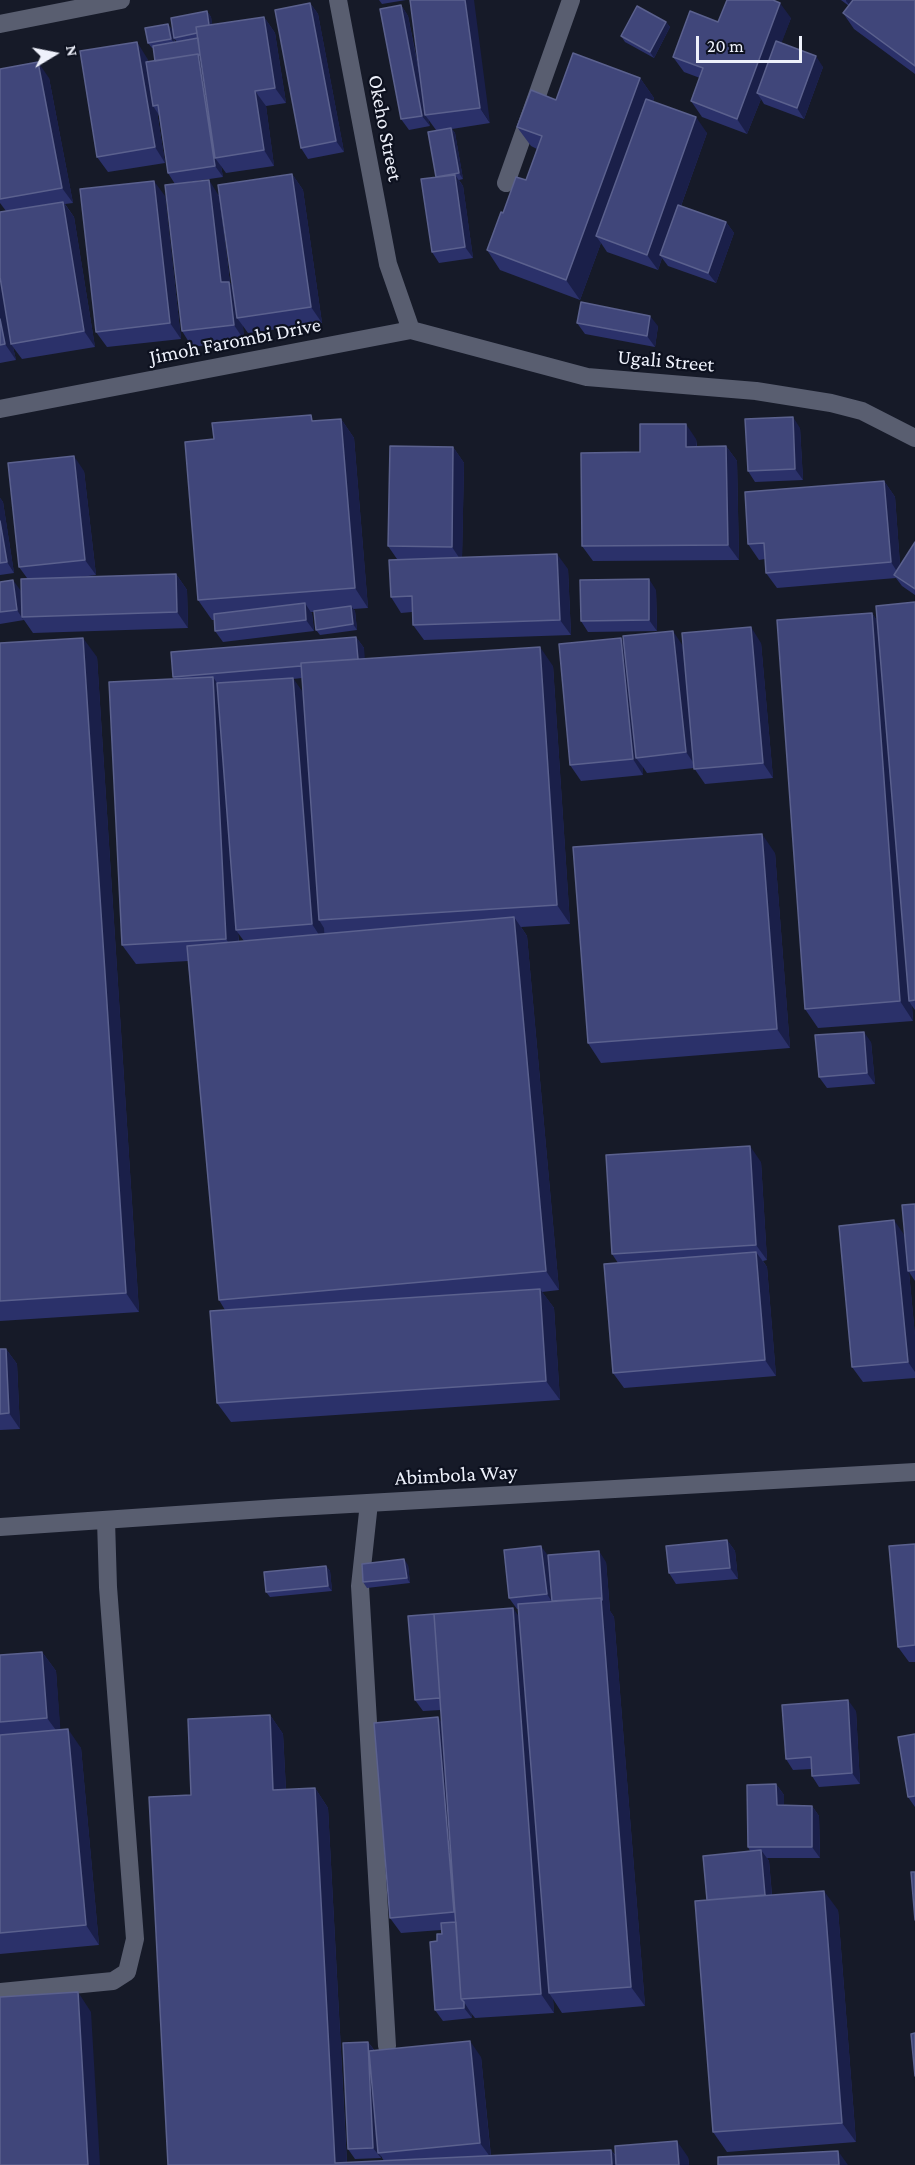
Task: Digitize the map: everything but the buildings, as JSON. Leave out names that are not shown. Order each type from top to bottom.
[{"type":"street","points":[[0,24],[121,0]]},
{"type":"street","name":"Okeho Street","points":[[338,0],[388,264],[411,330]]},
{"type":"street","points":[[506,183],[571,0]]},
{"type":"street","name":"Jimoh Farombi Drive","points":[[0,409],[411,330]]},
{"type":"street","name":"Ugali Street","points":[[411,330],[587,377],[756,391],[831,403],[862,411],[915,438]]},
{"type":"street","name":"Abimbola Way","points":[[0,1527],[369,1503],[915,1472]]},
{"type":"street","points":[[369,1503],[360,1586],[387,2046]]},
{"type":"street","points":[[0,1992],[113,1981],[127,1972],[135,1939],[108,1587],[106,1520]]}]
